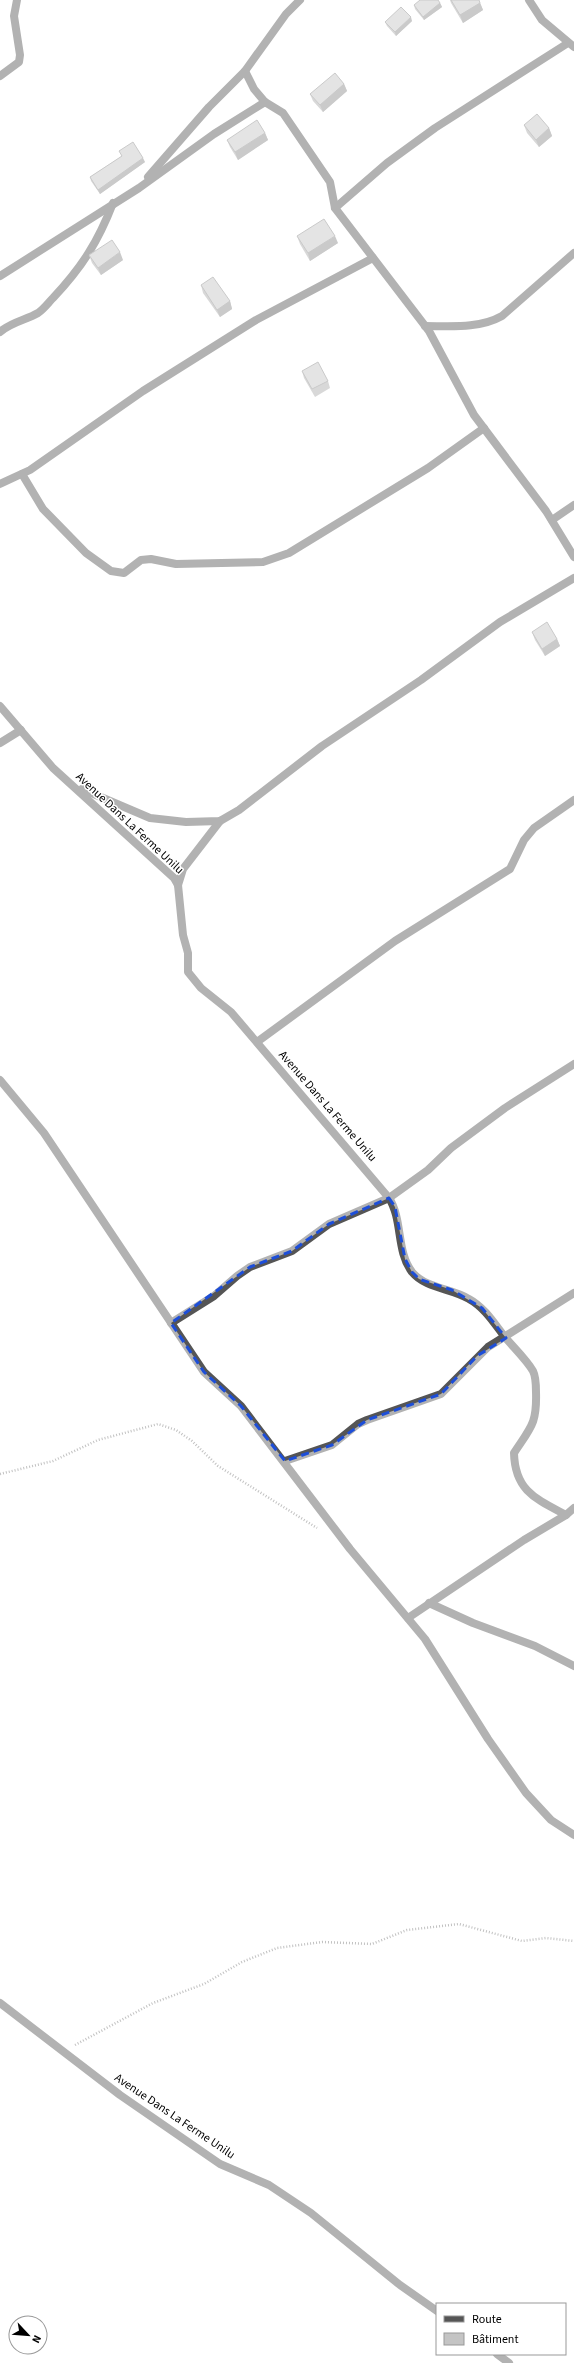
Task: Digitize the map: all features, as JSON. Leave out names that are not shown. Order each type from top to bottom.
[{"type":"street","points":[[0,76],[19,62],[20,56],[14,9],[17,0]]},
{"type":"street","points":[[139,188],[209,107],[244,71],[286,14],[300,0]]},
{"type":"street","points":[[335,208],[387,163],[429,133],[571,45],[542,20],[529,0]]},
{"type":"street","points":[[244,71],[254,89],[265,102],[283,113],[330,182],[335,208],[425,326],[474,416],[552,520],[574,557]]},
{"type":"street","points":[[0,276],[113,203],[139,188],[214,134],[265,102]]},
{"type":"street","points":[[0,332],[20,320],[39,313],[61,289],[90,253],[101,235],[113,203]]},
{"type":"street","points":[[425,326],[465,326],[491,322],[502,316],[574,254]]},
{"type":"street","points":[[0,484],[22,474],[143,391],[249,324],[373,258]]},
{"type":"street","points":[[22,474],[43,509],[86,553],[111,571],[124,573],[141,560],[152,560],[176,564],[263,562],[289,553],[428,468],[484,428]]},
{"type":"street","points":[[552,520],[574,505]]},
{"type":"street","points":[[178,885],[183,869],[220,821],[239,810],[322,746],[421,680],[500,622],[574,578]]},
{"type":"street","name":"Avenue Dans La Ferme Unilu","points":[[0,706],[54,768],[174,878],[178,885],[183,936],[191,978],[212,998],[231,1012],[389,1198],[395,1207],[405,1259],[412,1272],[420,1279],[432,1285],[452,1290],[470,1299],[482,1308],[534,1372],[536,1389],[536,1415],[532,1428],[514,1453],[518,1478],[529,1494],[566,1515]]},
{"type":"street","points":[[0,743],[21,730]]},
{"type":"street","points":[[75,787],[150,818],[186,822],[220,821]]},
{"type":"street","points":[[257,1042],[395,941],[510,869],[524,840],[534,828],[574,800]]},
{"type":"street","points":[[171,1323],[214,1296],[237,1276],[250,1268],[292,1251],[329,1224],[389,1198],[428,1170],[451,1148],[505,1108],[574,1064]]},
{"type":"street","points":[[0,1080],[44,1133],[204,1372],[241,1406],[285,1461],[350,1549],[425,1639],[488,1739],[526,1793],[551,1820],[574,1835]]},
{"type":"street","points":[[285,1461],[332,1445],[358,1424],[367,1420],[441,1394],[477,1356],[488,1347],[506,1338],[574,1293]]},
{"type":"street","points":[[408,1618],[566,1515],[574,1508]]},
{"type":"street","points":[[429,1603],[473,1623],[535,1646],[574,1666]]},
{"type":"street","name":"Avenue Dans La Ferme Unilu","points":[[0,2003],[120,2095],[220,2164],[269,2185],[311,2213],[400,2285],[436,2310]]},
{"type":"street","points":[[498,2355],[509,2363]]},
{"type":"path","points":[[0,1474],[53,1461],[98,1440],[158,1424],[176,1430],[192,1441],[218,1466],[321,1530]]},
{"type":"path","points":[[64,2052],[153,2003],[204,1984],[242,1962],[277,1948],[322,1942],[372,1944],[407,1930],[459,1924],[522,1941],[546,1938],[574,1941]]},
{"type":"highlighted area","points":[[389,1198],[395,1207],[405,1259],[412,1272],[419,1279],[452,1290],[482,1308],[506,1338],[477,1356],[441,1394],[367,1420],[332,1445],[285,1461],[241,1406],[204,1372],[171,1323],[250,1267],[292,1251],[329,1224]]},
{"type":"building","points":[[420,0],[438,0],[440,3],[423,17],[414,5]]},
{"type":"building","points":[[451,0],[479,0],[480,3],[460,15]]},
{"type":"building","points":[[401,7],[411,17],[395,32],[385,22]]},
{"type":"building","points":[[335,73],[344,84],[320,105],[310,94]]},
{"type":"building","points":[[537,114],[549,128],[536,140],[524,125]]},
{"type":"building","points":[[257,120],[265,133],[235,152],[227,140]]},
{"type":"building","points":[[133,142],[143,158],[98,190],[90,177],[122,156],[119,151]]},
{"type":"building","points":[[324,219],[335,236],[308,253],[297,236]]},
{"type":"building","points":[[112,240],[120,252],[98,268],[89,255]]},
{"type":"building","points":[[213,277],[230,301],[217,310],[201,285]]},
{"type":"building","points":[[318,362],[328,381],[312,389],[302,371]]},
{"type":"building","points":[[547,622],[557,639],[542,649],[532,632]]}]
